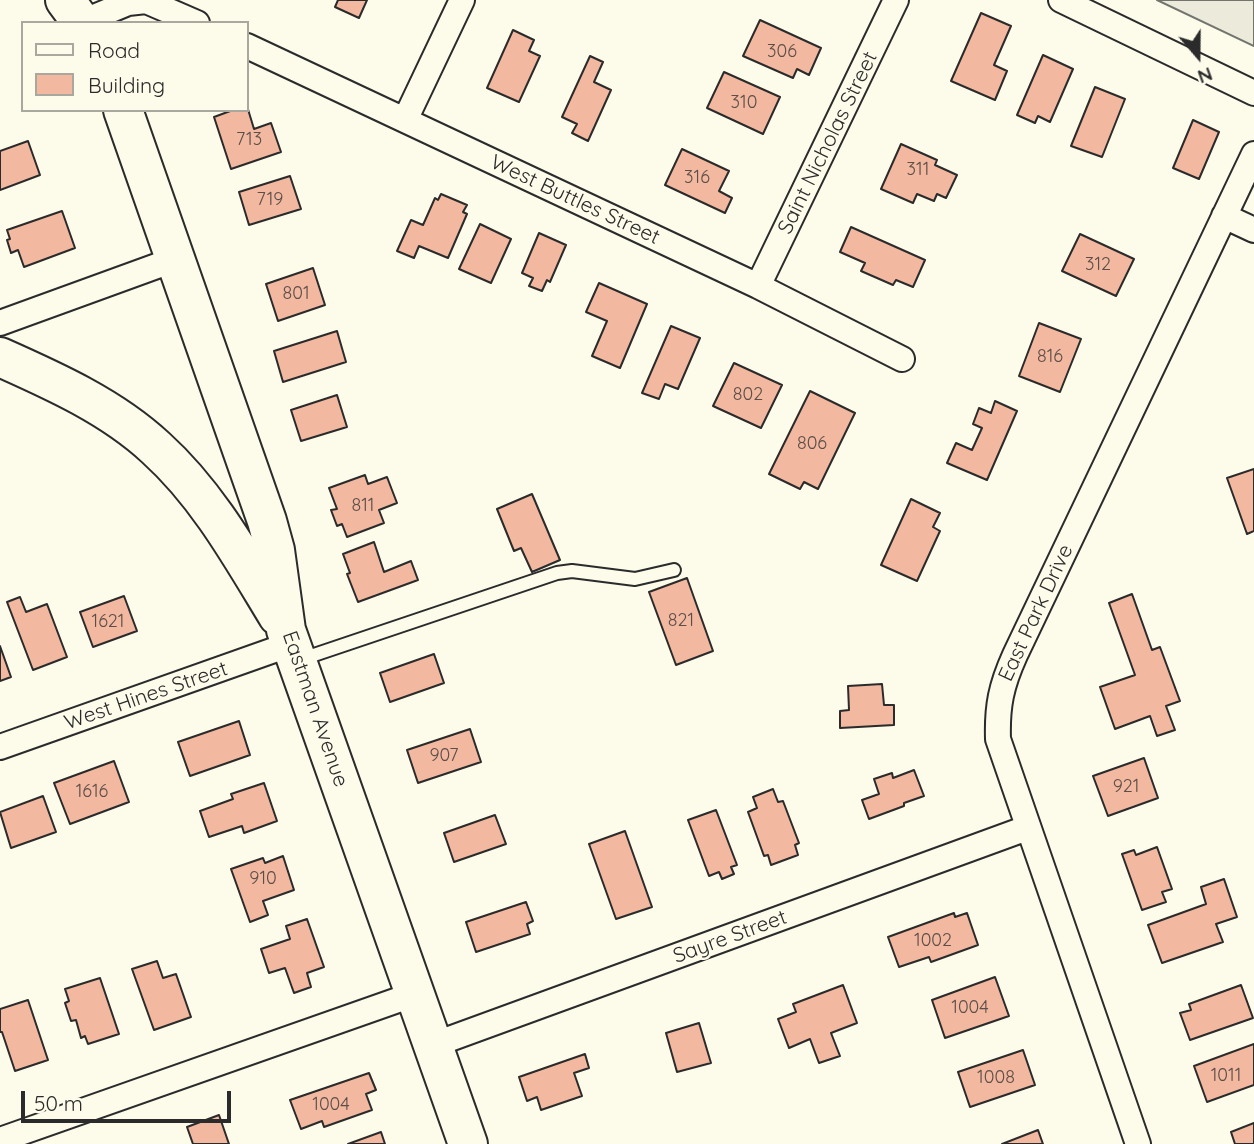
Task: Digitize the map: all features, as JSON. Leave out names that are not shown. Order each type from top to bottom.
[{"type":"main road","points":[[65,0],[81,21]]},
{"type":"main road","name":"Eastman Avenue","points":[[124,112],[267,521],[275,550],[292,645],[468,1144]]},
{"type":"main road","points":[[0,357],[49,378],[108,412],[156,447],[210,507],[292,645]]},
{"type":"street","points":[[405,120],[462,0]]},
{"type":"street","name":"Saint Nicholas Street","points":[[758,286],[896,0]]},
{"type":"street","points":[[1061,0],[1254,93]]},
{"type":"street","points":[[87,21],[128,3],[146,1],[192,21]]},
{"type":"street","name":"West Buttles Street","points":[[248,46],[758,286],[902,359]]},
{"type":"street","name":"East Park Drive","points":[[1138,1144],[1027,828],[998,739],[997,713],[1001,684],[1254,154]]},
{"type":"street","points":[[1224,216],[1254,230]]},
{"type":"street","points":[[0,323],[176,259]]},
{"type":"street","name":"West Hines Street","points":[[0,747],[292,645]]},
{"type":"street","name":"Sayre Street","points":[[433,1045],[1027,828]]},
{"type":"street","points":[[0,1140],[415,994]]},
{"type":"lane","points":[[292,645],[557,573],[572,571],[635,579],[674,570]]},
{"type":"shaded area","points":[[1157,0],[1254,0],[1254,46]]},
{"type":"building","points":[[338,0],[367,0],[359,18],[335,7]]},
{"type":"building","points":[[981,13],[1011,26],[994,65],[1007,71],[995,100],[951,81]]},
{"type":"building","points":[[760,20],[821,48],[809,75],[797,69],[793,78],[743,56]]},
{"type":"building","points":[[513,30],[534,40],[529,51],[540,56],[519,102],[487,88]]},
{"type":"building","points":[[1043,55],[1073,69],[1050,122],[1038,116],[1035,123],[1017,115]]},
{"type":"building","points":[[590,56],[603,62],[594,82],[611,90],[588,141],[572,133],[577,124],[562,117]]},
{"type":"building","points":[[724,72],[780,97],[763,134],[707,108]]},
{"type":"building","points":[[1095,87],[1125,99],[1102,157],[1071,146]]},
{"type":"building","points":[[248,109],[254,129],[271,123],[281,152],[231,169],[214,117],[228,112],[248,112]]},
{"type":"building","points":[[1193,120],[1219,132],[1199,179],[1173,168]]},
{"type":"building","points":[[28,141],[40,175],[0,190],[0,151]]},
{"type":"building","points":[[901,144],[937,160],[935,165],[957,175],[946,198],[937,194],[934,201],[917,194],[913,203],[881,189]]},
{"type":"building","points":[[682,149],[729,171],[719,191],[732,198],[725,213],[665,185]]},
{"type":"building","points":[[290,176],[301,209],[249,225],[239,192]]},
{"type":"building","points":[[441,194],[467,205],[463,212],[467,214],[448,258],[419,246],[414,258],[397,251],[411,220],[423,225],[435,198],[438,200]]},
{"type":"building","points":[[62,211],[75,248],[24,267],[18,250],[11,253],[7,230]]},
{"type":"building","points":[[480,224],[511,239],[491,283],[459,269]]},
{"type":"building","points":[[851,227],[925,260],[913,287],[896,280],[893,285],[861,271],[865,263],[840,252]]},
{"type":"building","points":[[539,233],[566,245],[550,282],[547,280],[542,291],[529,286],[533,278],[522,273]]},
{"type":"building","points":[[1080,234],[1134,259],[1116,296],[1062,271]]},
{"type":"building","points":[[313,268],[325,305],[278,321],[266,284]]},
{"type":"building","points":[[599,283],[647,304],[620,368],[592,356],[607,321],[586,312]]},
{"type":"building","points":[[1039,323],[1081,339],[1060,392],[1019,376]]},
{"type":"building","points":[[671,326],[700,338],[678,389],[665,384],[659,399],[642,393]]},
{"type":"building","points":[[337,331],[346,362],[283,382],[274,351]]},
{"type":"building","points":[[734,363],[782,385],[761,428],[713,406]]},
{"type":"building","points":[[810,391],[855,413],[818,489],[804,482],[800,489],[769,474]]},
{"type":"building","points":[[337,395],[347,427],[301,441],[291,410]]},
{"type":"building","points":[[995,401],[1017,411],[987,480],[947,463],[956,443],[972,450],[982,428],[973,424],[979,408],[991,413]]},
{"type":"building","points":[[1254,469],[1254,531],[1247,534],[1227,478]]},
{"type":"building","points":[[365,475],[368,484],[387,477],[397,503],[379,510],[384,523],[347,537],[342,524],[337,526],[331,510],[337,509],[329,488]]},
{"type":"building","points":[[532,494],[560,560],[532,572],[521,548],[514,551],[497,509]]},
{"type":"building","points":[[911,499],[940,513],[933,527],[940,531],[917,581],[881,565]]},
{"type":"building","points":[[374,542],[384,572],[411,561],[418,580],[358,602],[347,574],[350,573],[343,554]]},
{"type":"building","points":[[687,578],[713,651],[676,665],[649,592]]},
{"type":"building","points":[[1132,594],[1152,650],[1160,647],[1180,701],[1166,706],[1175,730],[1157,736],[1150,716],[1115,729],[1100,687],[1135,675],[1109,603]]},
{"type":"building","points":[[124,596],[137,631],[93,647],[80,612]]},
{"type":"building","points":[[20,597],[26,612],[47,604],[67,657],[33,670],[7,602]]},
{"type":"building","points":[[0,646],[11,677],[0,681]]},
{"type":"building","points":[[434,654],[444,683],[390,702],[380,673]]},
{"type":"building","points":[[882,684],[884,705],[894,705],[894,725],[840,728],[840,711],[849,710],[848,686]]},
{"type":"building","points":[[239,721],[250,755],[190,776],[178,742]]},
{"type":"building","points":[[470,729],[481,762],[418,783],[407,750]]},
{"type":"building","points":[[1144,758],[1158,798],[1108,816],[1093,776]]},
{"type":"building","points":[[114,761],[129,802],[70,824],[54,783]]},
{"type":"building","points":[[914,770],[924,796],[869,819],[862,800],[879,794],[874,779],[892,773],[893,778]]},
{"type":"building","points":[[264,783],[277,821],[244,833],[242,826],[209,837],[200,811],[233,799],[231,794]]},
{"type":"building","points":[[773,789],[778,802],[783,801],[799,843],[795,845],[798,855],[771,865],[768,855],[764,856],[748,812],[757,808],[753,797]]},
{"type":"building","points":[[43,796],[56,832],[11,848],[0,812]]},
{"type":"building","points":[[716,810],[737,865],[731,867],[734,874],[722,879],[719,872],[709,876],[688,820]]},
{"type":"building","points":[[495,815],[506,844],[454,862],[444,833]]},
{"type":"building","points":[[625,831],[652,907],[616,919],[589,844]]},
{"type":"building","points":[[1157,847],[1172,889],[1162,892],[1166,902],[1142,910],[1122,854],[1134,850],[1136,855]]},
{"type":"building","points":[[283,856],[294,890],[263,901],[268,915],[250,922],[231,869],[263,858],[265,863]]},
{"type":"building","points":[[1224,879],[1237,917],[1216,924],[1223,942],[1162,963],[1148,925],[1206,904],[1201,887]]},
{"type":"building","points":[[526,902],[533,921],[527,924],[530,934],[476,952],[466,922]]},
{"type":"building","points":[[954,913],[955,917],[967,913],[978,945],[931,962],[929,957],[899,967],[888,937]]},
{"type":"building","points":[[307,919],[324,967],[307,973],[311,987],[294,993],[285,968],[269,973],[261,949],[290,939],[286,926]]},
{"type":"building","points":[[157,961],[163,978],[176,974],[191,1017],[154,1030],[132,969]]},
{"type":"building","points":[[995,977],[1009,1016],[945,1038],[932,1000]]},
{"type":"building","points":[[100,978],[119,1034],[88,1044],[85,1036],[81,1038],[76,1020],[71,1021],[65,1003],[69,1001],[65,989]]},
{"type":"building","points":[[843,985],[857,1023],[831,1033],[840,1056],[819,1063],[810,1039],[789,1048],[778,1019],[796,1012],[793,1004]]},
{"type":"building","points":[[1241,985],[1253,1018],[1190,1040],[1180,1013],[1191,1010],[1189,1004]]},
{"type":"building","points":[[28,1000],[48,1060],[15,1071],[0,1032],[0,1009]]},
{"type":"building","points":[[699,1023],[711,1063],[677,1072],[666,1033]]},
{"type":"building","points":[[1254,1044],[1254,1085],[1207,1102],[1194,1066]]},
{"type":"building","points":[[1023,1050],[1035,1085],[970,1107],[958,1072]]},
{"type":"building","points":[[585,1054],[589,1068],[574,1073],[582,1096],[541,1110],[537,1097],[527,1101],[519,1077]]},
{"type":"building","points":[[369,1073],[376,1090],[366,1094],[372,1110],[324,1127],[322,1121],[301,1129],[290,1100]]},
{"type":"building","points":[[219,1115],[229,1144],[193,1144],[187,1127]]},
{"type":"building","points":[[1254,1123],[1254,1144],[1235,1144],[1231,1132]]},
{"type":"building","points":[[1038,1130],[1043,1144],[1002,1144]]},
{"type":"building","points":[[381,1132],[385,1144],[348,1144]]}]
